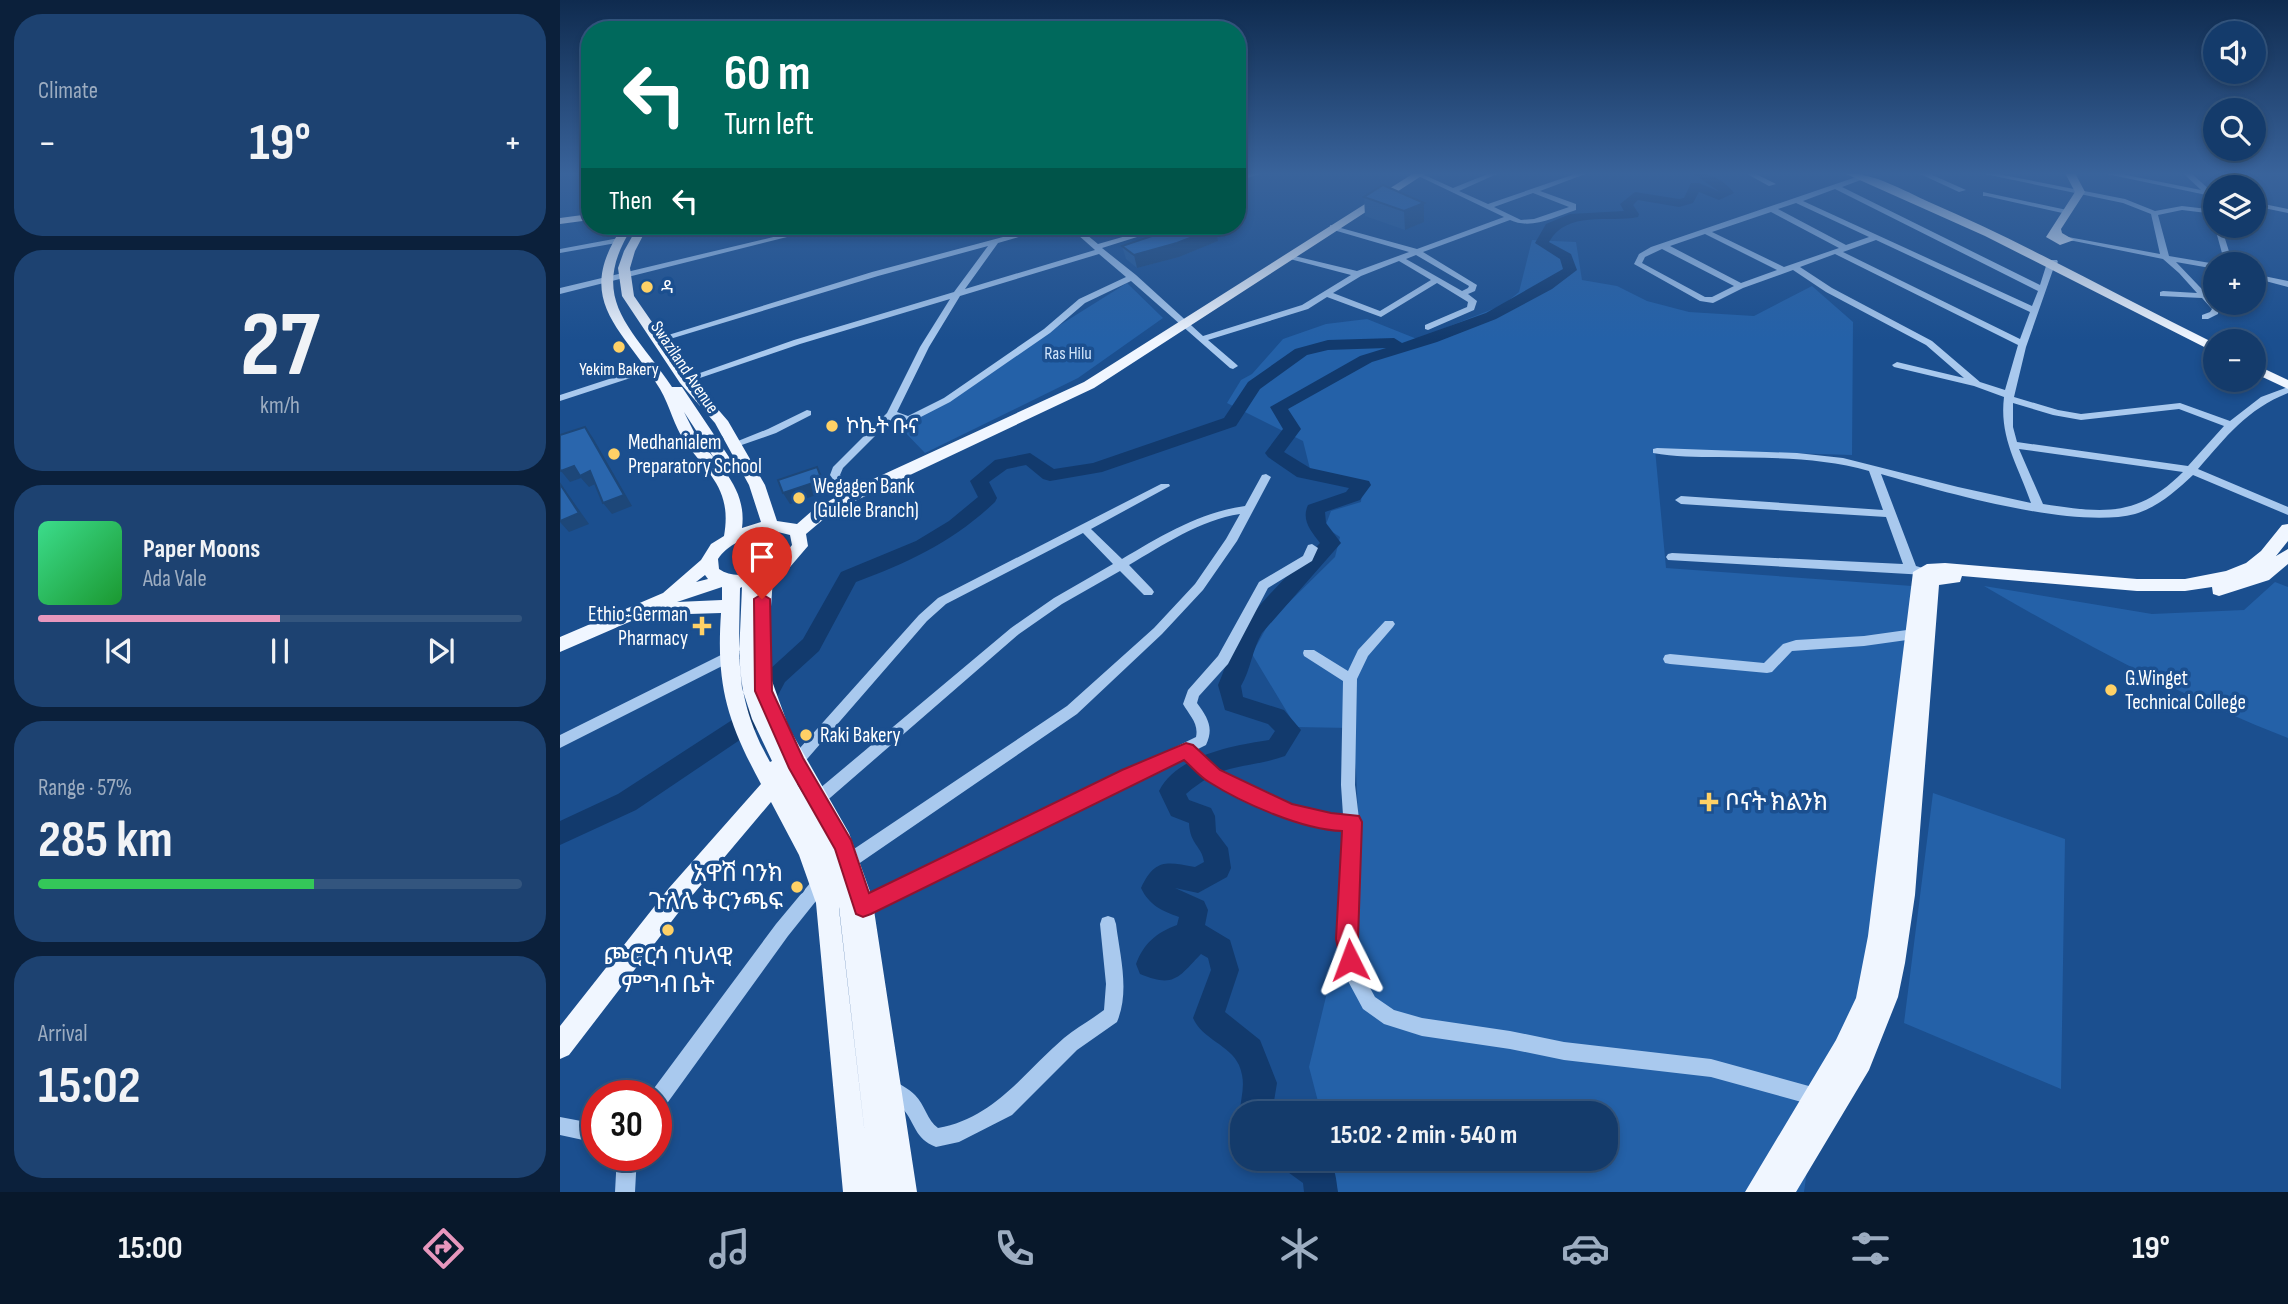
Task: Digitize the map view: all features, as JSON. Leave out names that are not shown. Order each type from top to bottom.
[{"type":"main road","points":[[798,532],[819,513],[851,496],[1078,391],[1331,229]]},
{"type":"main road","points":[[1980,229],[2203,337]]},
{"type":"main road","points":[[2036,257],[2043,247],[2060,238],[2054,229]]},
{"type":"main road","points":[[625,235],[608,260],[614,279],[685,380],[716,415],[757,485],[751,530]]},
{"type":"main road","points":[[630,235],[613,263],[614,279],[609,303],[678,409],[690,438],[714,465],[728,488],[737,513],[751,530]]},
{"type":"main road","points":[[2052,264],[2203,342]]},
{"type":"main road","name":"Swaziland Avenue","points":[[614,279],[620,307],[735,479],[746,503],[751,530]]},
{"type":"main road","points":[[2266,370],[2288,388]]},
{"type":"main road","points":[[2266,372],[2288,378]]},
{"type":"main road","points":[[560,645],[666,599],[742,580],[777,570],[796,554],[801,538],[798,532],[791,528],[751,530],[715,551],[709,569],[714,576],[742,580]]},
{"type":"main road","points":[[1759,1192],[1796,1148],[1866,1051],[1889,993],[1900,917],[1929,587],[1933,579],[1945,577],[2139,593],[2204,593],[2254,580],[2275,568],[2283,551],[2288,528]]},
{"type":"main road","points":[[1780,1192],[1816,1097],[1858,1024],[1876,969],[1914,634],[1917,571],[1945,569],[2178,585],[2213,580],[2241,572],[2283,551]]},
{"type":"main road","points":[[666,599],[710,561]]},
{"type":"main road","points":[[742,580],[731,606],[729,656],[784,774],[797,827],[863,907],[903,1192]]},
{"type":"main road","points":[[742,580],[744,614],[741,669],[749,698],[770,745]]},
{"type":"main road","points":[[643,610],[731,606]]},
{"type":"main road","points":[[784,774],[818,799],[836,871],[853,989],[873,1192]]},
{"type":"main road","points":[[560,1046],[677,897],[784,774]]},
{"type":"main road","points":[[836,871],[827,903],[857,1192]]},
{"type":"main road","points":[[836,871],[851,909],[885,1192]]},
{"type":"street","points":[[1338,229],[1417,252],[1473,285],[1472,289],[1462,294]]},
{"type":"street","points":[[1202,339],[1305,307],[1358,274],[1480,229]]},
{"type":"street","points":[[1714,229],[1642,256],[1639,260],[1640,266],[1706,300],[1713,300],[1740,286],[1876,237]]},
{"type":"street","points":[[1809,229],[1846,248]]},
{"type":"street","points":[[1858,229],[2036,311]]},
{"type":"street","points":[[1920,229],[2043,290]]},
{"type":"street","points":[[2158,229],[2165,257],[2203,294]]},
{"type":"street","points":[[1704,232],[1783,270]]},
{"type":"street","points":[[560,291],[792,235]]},
{"type":"street","points":[[657,340],[839,285],[1020,235]]},
{"type":"street","points":[[1083,235],[1233,366]]},
{"type":"street","points":[[685,380],[797,342],[1099,249],[1132,235]]},
{"type":"street","points":[[2060,238],[2203,264]]},
{"type":"street","points":[[1452,239],[1466,248]]},
{"type":"street","points":[[560,251],[619,240]]},
{"type":"street","points":[[851,496],[835,475],[838,467],[891,414],[904,385],[955,295],[995,242]]},
{"type":"street","points":[[1663,246],[1740,286]]},
{"type":"street","points":[[1835,251],[2024,344]]},
{"type":"street","points":[[1289,256],[1358,274]]},
{"type":"street","points":[[1401,259],[1473,301],[1471,308],[1428,327]]},
{"type":"street","points":[[2039,508],[2013,445],[2008,426],[2009,396],[2052,264]]},
{"type":"street","points":[[1794,267],[1829,290],[1929,343],[1977,384]]},
{"type":"street","points":[[891,414],[909,419],[947,400],[1047,331],[1082,301],[1133,277]]},
{"type":"street","points":[[2266,279],[2288,284]]},
{"type":"street","points":[[1326,294],[1381,314],[1436,280]]},
{"type":"street","points":[[2163,294],[2203,296]]},
{"type":"street","points":[[2206,317],[2211,315]]},
{"type":"street","points":[[1896,365],[1977,384],[2045,410],[2081,416],[2183,406],[2230,425]]},
{"type":"street","points":[[560,398],[652,368]]},
{"type":"street","points":[[1657,451],[1821,459],[2039,508],[2100,514],[2137,509],[2160,496],[2191,470],[2230,425],[2263,399],[2288,388]]},
{"type":"street","points":[[733,445],[772,431],[807,413]]},
{"type":"street","points":[[2013,445],[2191,470],[2288,511]]},
{"type":"street","points":[[1672,557],[1917,571],[1874,470]]},
{"type":"street","points":[[672,1080],[782,930],[836,871],[1072,710],[1158,631],[1216,565],[1266,477]]},
{"type":"street","points":[[784,774],[923,618],[942,601],[1165,486]]},
{"type":"street","points":[[1681,500],[1892,514]]},
{"type":"street","points":[[818,799],[1016,631],[1120,563],[1191,526],[1227,512],[1248,509]]},
{"type":"street","points":[[1084,528],[1147,592]]},
{"type":"street","points":[[863,907],[1129,776],[1191,756],[1205,732],[1201,720],[1190,704],[1193,694],[1223,660],[1263,585],[1308,558],[1312,548]]},
{"type":"street","points":[[1389,624],[1363,653],[1350,678],[1348,785],[1353,822],[1347,939],[1350,960],[1362,994],[1378,1011],[1404,1023],[1564,1051],[1711,1068],[1816,1097]]},
{"type":"street","points":[[1670,659],[1767,668],[1788,647],[1796,645],[1864,641],[1914,634]]},
{"type":"street","points":[[1309,653],[1350,678]]},
{"type":"street","points":[[560,742],[729,656]]},
{"type":"street","points":[[1191,756],[1214,776],[1289,812],[1331,822],[1353,822]]},
{"type":"street","points":[[888,1087],[909,1102],[926,1131],[936,1138],[952,1135],[1005,1108],[1071,1044],[1111,1016],[1114,1010],[1114,987],[1108,924]]},
{"type":"street","points":[[560,1126],[581,1131]]},
{"type":"street","points":[[625,1192],[626,1171]]},
{"type":"green space","points":[[1532,240],[1576,242],[1582,280],[1617,286],[1647,301],[1689,312],[1754,316],[1812,286],[1853,322],[1852,455],[1655,449],[1666,568],[1912,586],[1866,1019],[1817,1098],[1804,1192],[1325,1192],[1329,1171],[1618,1171],[1618,1101],[1318,1101],[1309,1067],[1346,914],[1359,834],[1356,770],[1350,728],[1296,727],[1252,654],[1270,621],[1335,557],[1340,537],[1325,527],[1331,511],[1361,502],[1363,481],[1310,469],[1303,441],[1227,403],[1241,380],[1252,374],[1283,339],[1326,324],[1367,319],[1417,339],[1503,305],[1519,292]]},
{"type":"green space","name":"Ras Hilu","points":[[1127,283],[1163,318],[1078,378],[925,453],[899,426]]},
{"type":"green space","points":[[2275,582],[2288,587],[2288,738],[2133,668],[1984,586],[2152,614],[2244,610]]},
{"type":"green space","points":[[1933,793],[2065,839],[2061,1089],[1904,1023]]},
{"type":"building","points":[[1155,235],[1198,235],[1134,255],[1122,246]]},
{"type":"building","points":[[585,427],[624,495],[603,503],[590,471],[580,476],[574,466],[561,471],[560,435]]},
{"type":"building","points":[[817,467],[822,480],[783,493],[778,480]]},
{"type":"building","name":"Medhanialem Preparatory School","points":[[560,484],[579,513],[560,521]]},
{"type":"waterway","points":[[1258,1101],[1261,1083],[1249,1051],[1208,1018],[1225,970],[1220,950],[1198,936],[1168,968],[1150,964],[1166,943],[1189,934],[1194,910],[1170,901],[1155,888],[1167,874],[1198,880],[1218,868],[1215,848],[1203,837],[1202,816],[1180,808],[1172,791],[1198,771],[1220,760],[1276,749],[1289,730],[1276,717],[1233,703],[1229,685],[1237,672],[1243,647],[1255,627],[1331,543],[1316,524],[1315,509],[1353,496],[1362,485],[1304,473],[1274,453],[1292,429],[1278,407],[1366,359],[1432,339],[1491,316],[1547,286],[1570,270],[1566,257],[1542,243],[1550,229]]},
{"type":"waterway","points":[[560,833],[627,802],[754,718],[777,676],[811,645],[848,577],[906,555],[956,526],[988,498],[979,481],[1001,464],[1030,459],[1050,475],[1096,468],[1230,422],[1254,386],[1301,352],[1328,345],[1394,343]]},
{"type":"waterway","points":[[1315,1171],[1319,1174],[1321,1192]]},
{"type":"place","name":"ዳ","points":[[647,287]]},
{"type":"place","name":"Yekim Bakery","points":[[619,347]]},
{"type":"place","name":"ኮኬት ቡና","points":[[832,426]]},
{"type":"place","name":"Medhanialem Preparatory School","points":[[614,454]]},
{"type":"place","name":"Wegagen Bank (Gulele Branch)","points":[[799,498]]},
{"type":"place","name":"Ethio-German Pharmacy","points":[[702,626]]},
{"type":"place","name":"G.Winget Technical College","points":[[2111,690]]},
{"type":"place","name":"Raki Bakery","points":[[806,735]]},
{"type":"place","name":"ቦናት ክልንክ","points":[[1709,802]]},
{"type":"place","name":"አዋሽ ባንክ ጉለሌ ቅርንጫፍ","points":[[797,887]]},
{"type":"place","name":"ጮሮርሳ ባህላዊ ምግብ ቤት","points":[[668,930]]},
{"type":"route","points":[[762,599],[761,664],[764,691],[796,762],[844,846],[863,907],[1186,750],[1214,776],[1289,812],[1331,822],[1353,822],[1347,939],[1350,960]]}]
